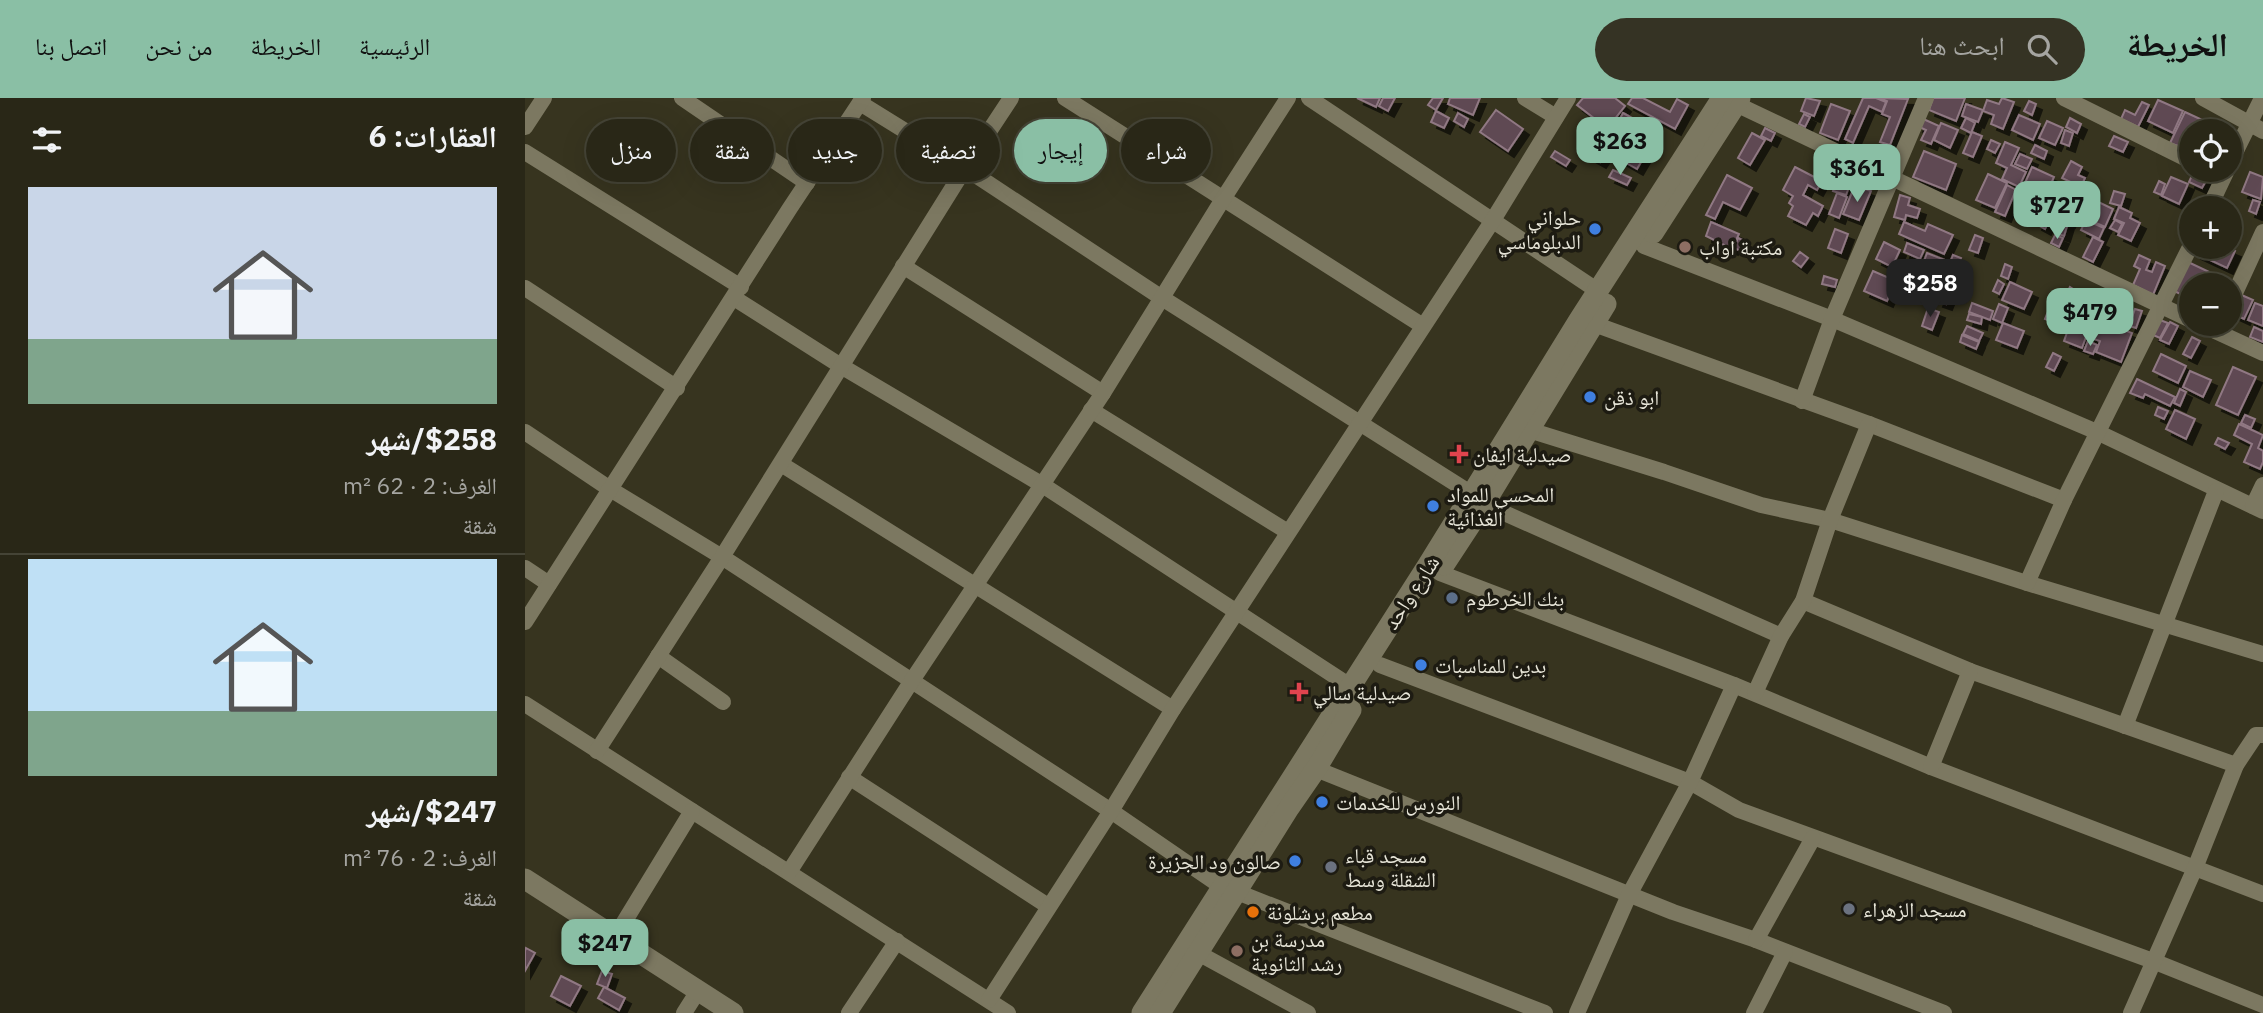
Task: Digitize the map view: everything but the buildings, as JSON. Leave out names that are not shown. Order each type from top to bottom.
[{"type":"street","points":[[525,127],[544,98]]},
{"type":"street","points":[[682,98],[807,183]]},
{"type":"street","points":[[997,119],[1011,98]]},
{"type":"street","points":[[1065,98],[1423,326]]},
{"type":"street","points":[[789,872],[911,682],[1103,393],[1288,98]]},
{"type":"street","points":[[1309,98],[1598,291]]},
{"type":"street","points":[[1525,98],[1556,117]]},
{"type":"street","points":[[989,1000],[1111,811],[1173,709],[1493,220],[1568,98]]},
{"type":"street","points":[[1802,401],[1832,319],[1926,98]]},
{"type":"street","points":[[2064,98],[2179,155]]},
{"type":"street","points":[[2203,98],[2256,127]]},
{"type":"street","points":[[2242,145],[2256,127],[2262,98]]},
{"type":"street","points":[[525,622],[862,100],[896,122]]},
{"type":"street","points":[[1733,100],[2179,314]]},
{"type":"street","name":"شارع واحد","points":[[1160,1013],[1198,953],[1230,890],[1350,686],[1478,499],[1529,430],[1546,387],[1594,324],[1733,100]]},
{"type":"street","name":"شارع واحد","points":[[1282,804],[1316,769],[1440,572],[1478,499],[1546,387],[1598,291],[1733,100]]},
{"type":"street","points":[[525,152],[737,293],[841,366],[1041,484],[1350,686]]},
{"type":"street","points":[[597,751],[781,464],[956,182]]},
{"type":"street","points":[[986,182],[1162,298],[1478,499],[1781,636]]},
{"type":"street","points":[[2242,278],[2263,232]]},
{"type":"street","points":[[1644,246],[1832,319],[2097,432],[2258,509],[2263,485]]},
{"type":"street","points":[[2027,583],[2063,500],[2184,259]]},
{"type":"street","points":[[903,266],[1103,393]]},
{"type":"street","points":[[525,288],[677,388]]},
{"type":"street","points":[[1594,324],[1869,424],[2063,500]]},
{"type":"street","points":[[2233,336],[2263,353]]},
{"type":"street","points":[[1091,410],[1288,532]]},
{"type":"street","points":[[1755,694],[1781,636],[1803,601],[1830,520],[1869,424]]},
{"type":"street","points":[[1529,430],[1761,505],[1830,520],[2027,583],[2263,653]]},
{"type":"street","points":[[525,432],[610,489],[722,557],[1230,890],[1545,1013]]},
{"type":"street","points":[[781,464],[1173,709]]},
{"type":"street","points":[[2125,726],[2216,491]]},
{"type":"street","points":[[525,568],[549,584]]},
{"type":"street","points":[[1440,572],[1734,685],[1931,767],[2263,894]]},
{"type":"street","points":[[1803,601],[1970,671],[2236,765]]},
{"type":"street","points":[[658,656],[723,702]]},
{"type":"street","points":[[1380,665],[1690,782],[1739,810],[2153,961],[2263,1005]]},
{"type":"street","points":[[1931,767],[1970,671]]},
{"type":"street","points":[[1577,1013],[1629,895],[1690,782],[1734,685]]},
{"type":"street","points":[[525,704],[1008,1013]]},
{"type":"street","points":[[2131,1013],[2196,868],[2236,765],[2256,735],[2263,735]]},
{"type":"street","points":[[1316,769],[1629,895],[1756,940],[1944,1013]]},
{"type":"street","points":[[849,777],[1048,906]]},
{"type":"street","points":[[615,937],[692,811]]},
{"type":"street","points":[[1756,940],[1813,838]]},
{"type":"street","points":[[525,879],[733,1013]]},
{"type":"street","name":"شارع واحد","points":[[1142,1013],[1230,890]]},
{"type":"street","points":[[849,1013],[897,941]]},
{"type":"street","points":[[1754,1013],[1786,952]]},
{"type":"street","points":[[1198,953],[1308,1013]]},
{"type":"street","points":[[684,1013],[698,990]]},
{"type":"place","name":"حلواني الدبلوماسي","points":[[1595,229]]},
{"type":"place","name":"مكتبة اواب","points":[[1685,247]]},
{"type":"place","name":"ابو ذقن","points":[[1590,397]]},
{"type":"place","name":"صيدلية ايفان","points":[[1459,454]]},
{"type":"place","name":"المحسي للمواد الغذائية","points":[[1433,506]]},
{"type":"place","name":"بنك الخرطوم","points":[[1452,598]]},
{"type":"place","name":"بدين للمناسبات","points":[[1421,665]]},
{"type":"place","name":"صيدلية سالي","points":[[1299,692]]},
{"type":"place","name":"النورس للخدمات","points":[[1322,802]]},
{"type":"place","name":"صالون ود الجزيرة","points":[[1295,861]]},
{"type":"place","name":"مسجد قباء الشقلة وسط","points":[[1331,867]]},
{"type":"place","name":"مسجد الزهراء","points":[[1849,909]]},
{"type":"place","name":"مطعم برشلونة","points":[[1253,912]]},
{"type":"place","name":"مدرسة بن رشد الثانوية","points":[[1237,951]]}]
